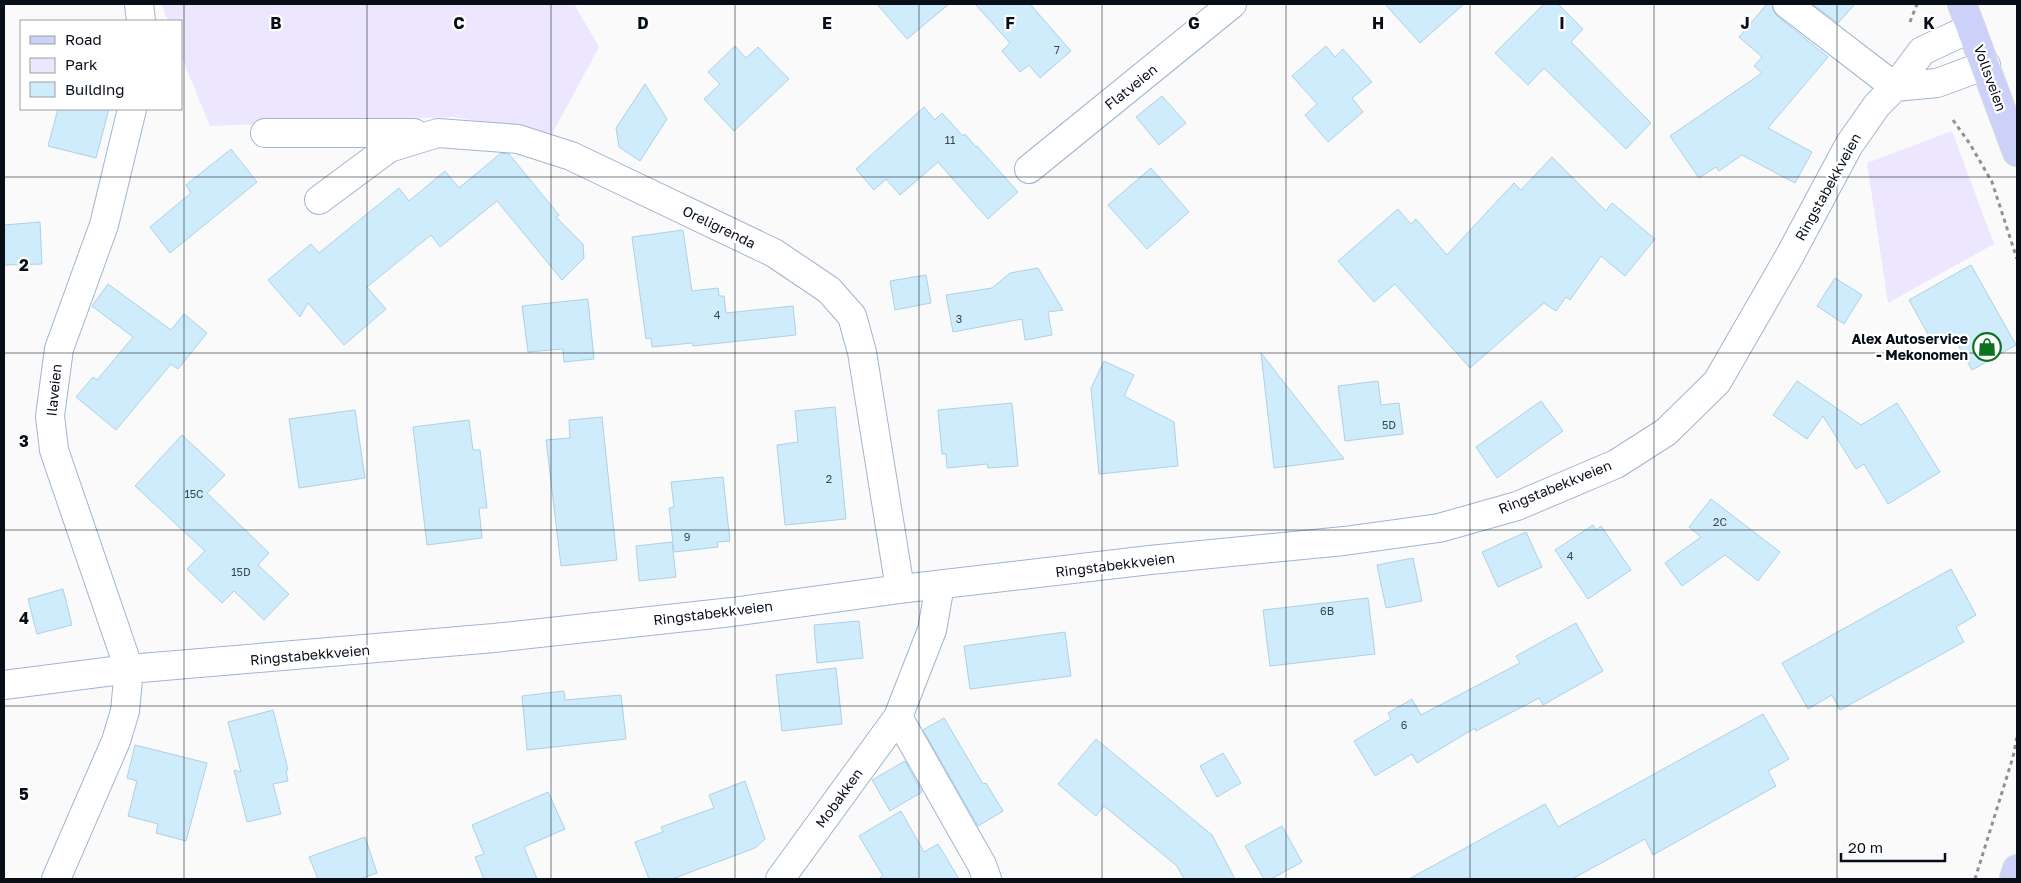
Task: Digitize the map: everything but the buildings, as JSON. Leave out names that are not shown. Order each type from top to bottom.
[{"type":"main road","name":"Vollsveien","points":[[1967,16],[2017,152]]},
{"type":"main road","points":[[2014,879],[2017,868]]},
{"type":"street","points":[[139,4],[141,20]]},
{"type":"street","name":"Flatveien","points":[[1030,170],[1232,4]]},
{"type":"street","points":[[1787,4],[1895,87],[1937,83],[1986,65]]},
{"type":"street","name":"Ringstabekkveien","points":[[4,685],[129,670],[494,638],[732,612],[900,589],[1150,560],[1344,541],[1439,528],[1517,506],[1616,464],[1666,432],[1717,382],[1789,257],[1849,145],[1877,105],[1895,87],[1922,51],[1967,16]]},
{"type":"street","name":"Ilaveien","points":[[129,670],[54,450],[50,416],[59,349],[104,225],[132,110]]},
{"type":"street","points":[[264,133],[438,133]]},
{"type":"street","name":"Oreligrenda","points":[[319,200],[389,148],[438,133],[518,139],[571,156],[774,253],[829,290],[852,316],[862,352],[900,589]]},
{"type":"street","name":"Mobakken","points":[[780,879],[898,717],[932,630],[940,585]]},
{"type":"street","points":[[56,879],[116,741],[125,711],[129,670]]},
{"type":"street","points":[[898,717],[982,865],[988,879]]},
{"type":"path","points":[[1908,26],[1917,4]]},
{"type":"path","points":[[1953,120],[1970,144],[1992,182],[2017,259]]},
{"type":"path","points":[[1975,879],[2013,757],[2017,737]]},
{"type":"green space","points":[[161,4],[574,4],[599,47],[552,134],[454,117],[210,126],[182,57],[182,20],[168,20]]},
{"type":"green space","points":[[1952,131],[1994,244],[1888,303],[1867,163]]},
{"type":"place","name":"Alex Autoservice - Mekonomen","points":[[1987,347]]}]
